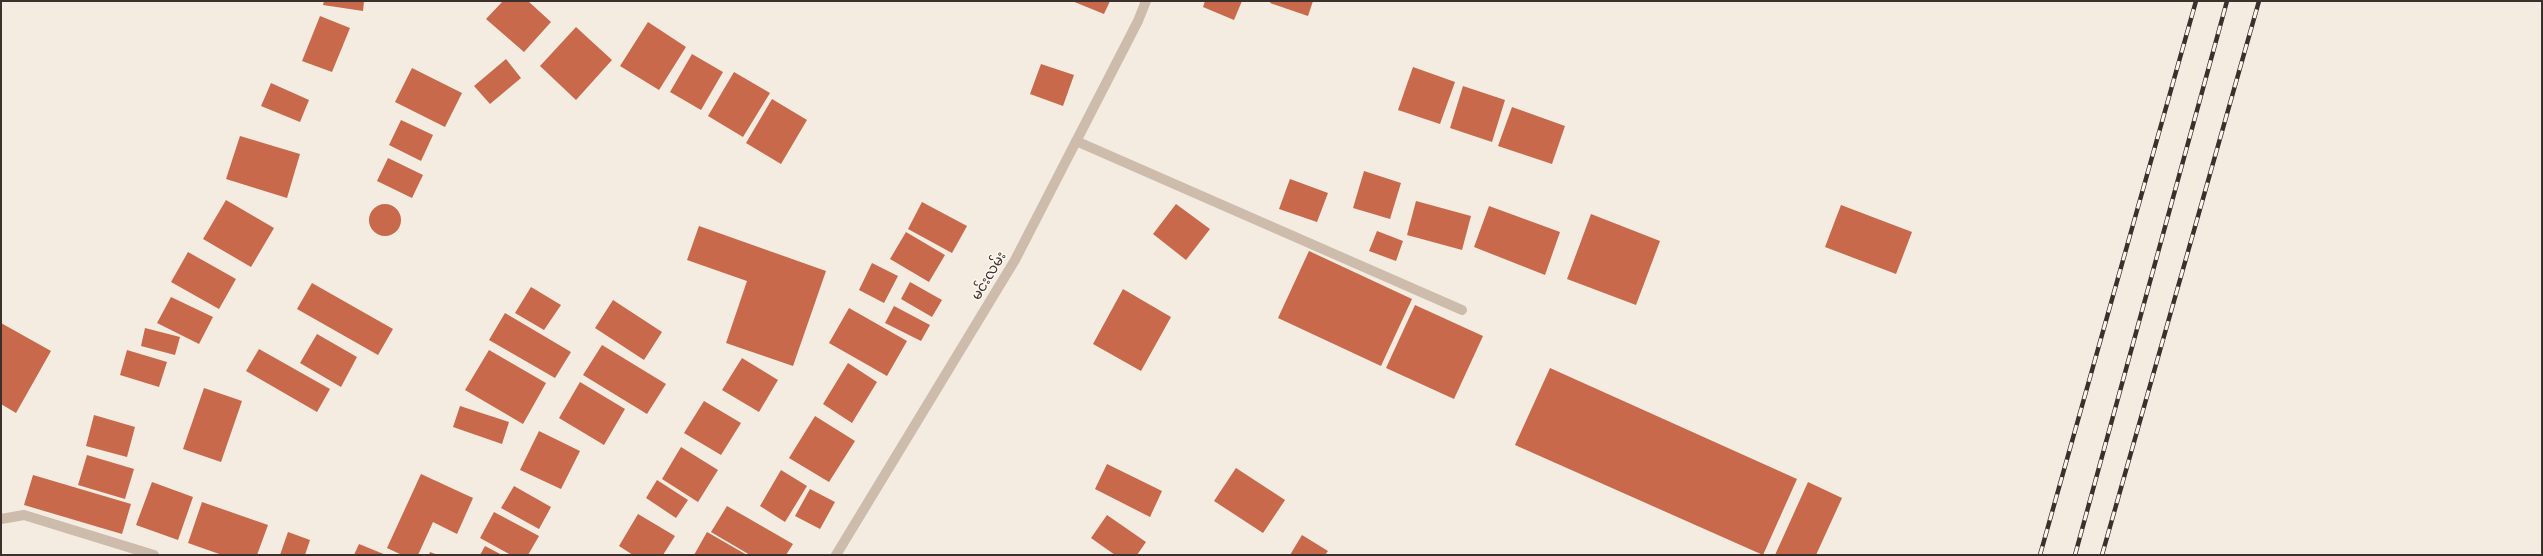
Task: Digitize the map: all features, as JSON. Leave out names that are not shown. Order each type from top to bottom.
[{"type":"street","name":"မင်းလမ်း","points":[[836,555],[1015,260],[1146,1]]},
{"type":"street","points":[[1076,141],[1462,310]]},
{"type":"street","points":[[1,519],[24,515],[154,555]]},
{"type":"building","points":[[324,1],[364,1],[363,11],[323,5]]},
{"type":"building","points":[[503,1],[528,1],[551,22],[524,52],[486,19]]},
{"type":"building","points":[[1072,1],[1110,1],[1104,14]]},
{"type":"building","points":[[1205,1],[1242,1],[1234,20],[1203,7]]},
{"type":"building","points":[[1271,1],[1313,1],[1308,16],[1270,3]]},
{"type":"building","points":[[320,16],[350,28],[332,72],[302,61]]},
{"type":"building","points":[[648,22],[686,47],[659,90],[620,66]]},
{"type":"building","points":[[576,27],[612,60],[576,100],[540,66]]},
{"type":"building","points":[[692,54],[723,72],[701,110],[670,92]]},
{"type":"building","points":[[506,59],[521,78],[490,104],[474,86]]},
{"type":"building","points":[[1041,64],[1074,75],[1063,106],[1030,94]]},
{"type":"building","points":[[1413,67],[1455,82],[1440,124],[1398,110]]},
{"type":"building","points":[[412,68],[462,93],[445,127],[395,102]]},
{"type":"building","points":[[734,72],[770,93],[743,137],[708,116]]},
{"type":"building","points":[[271,83],[309,100],[300,122],[261,106]]},
{"type":"building","points":[[1463,86],[1505,100],[1492,142],[1450,128]]},
{"type":"building","points":[[772,99],[807,120],[781,164],[746,143]]},
{"type":"building","points":[[1512,107],[1565,126],[1552,164],[1498,146]]},
{"type":"building","points":[[401,120],[433,135],[421,161],[389,145]]},
{"type":"building","points":[[240,136],[300,154],[287,198],[226,179]]},
{"type":"building","points":[[388,158],[423,175],[412,198],[377,181]]},
{"type":"building","points":[[1364,171],[1401,183],[1390,219],[1353,208]]},
{"type":"building","points":[[1290,179],[1328,193],[1317,222],[1279,209]]},
{"type":"building","points":[[226,200],[274,228],[251,267],[203,239]]},
{"type":"building","points":[[1416,201],[1471,216],[1462,250],[1407,235]]},
{"type":"building","points":[[922,202],[967,226],[952,253],[908,229]]},
{"type":"building","points":[[382,204],[388,204],[398,211],[401,220],[400,226],[394,233],[388,236],[382,236],[372,229],[369,223],[369,217],[376,207]]},
{"type":"building","points":[[1176,204],[1210,229],[1186,260],[1153,234]]},
{"type":"building","points":[[1841,205],[1912,232],[1896,274],[1825,247]]},
{"type":"building","points":[[1489,206],[1560,232],[1545,275],[1474,247]]},
{"type":"building","points":[[1591,214],[1660,241],[1636,305],[1567,279]]},
{"type":"building","points":[[699,226],[826,271],[793,366],[726,343],[747,281],[687,260]]},
{"type":"building","points":[[1377,231],[1403,241],[1396,261],[1369,251]]},
{"type":"building","points":[[906,232],[945,255],[929,282],[890,259]]},
{"type":"building","points":[[1309,251],[1412,299],[1381,366],[1278,318]]},
{"type":"building","points":[[188,252],[236,279],[219,309],[171,282]]},
{"type":"building","points":[[872,263],[898,276],[884,303],[859,290]]},
{"type":"building","points":[[910,282],[942,300],[932,317],[901,299]]},
{"type":"building","points":[[312,283],[393,329],[378,355],[297,309]]},
{"type":"building","points":[[531,287],[561,305],[544,330],[515,313]]},
{"type":"building","points":[[1123,289],[1171,317],[1141,371],[1093,344]]},
{"type":"building","points":[[171,297],[213,317],[199,344],[157,323]]},
{"type":"building","points":[[613,300],[662,332],[644,360],[595,328]]},
{"type":"building","points":[[1415,305],[1483,336],[1454,399],[1386,368]]},
{"type":"building","points":[[894,306],[930,325],[921,341],[885,323]]},
{"type":"building","points":[[849,308],[907,341],[887,376],[829,343]]},
{"type":"building","points":[[505,313],[571,352],[555,378],[489,340]]},
{"type":"building","points":[[1,323],[51,351],[16,413],[1,404]]},
{"type":"building","points":[[145,328],[180,337],[175,355],[141,346]]},
{"type":"building","points":[[317,334],[357,357],[341,387],[300,363]]},
{"type":"building","points":[[602,345],[666,384],[647,414],[583,375]]},
{"type":"building","points":[[259,349],[330,389],[317,412],[246,371]]},
{"type":"building","points":[[127,350],[167,362],[159,387],[120,375]]},
{"type":"building","points":[[489,350],[546,383],[523,424],[465,390]]},
{"type":"building","points":[[742,358],[778,380],[759,412],[722,390]]},
{"type":"building","points":[[848,363],[877,382],[852,423],[823,404]]},
{"type":"building","points":[[1550,368],[1797,479],[1763,555],[1515,445]]},
{"type":"building","points":[[580,382],[625,409],[604,445],[559,418]]},
{"type":"building","points":[[204,388],[242,401],[221,462],[183,449]]},
{"type":"building","points":[[704,401],[741,423],[721,455],[684,433]]},
{"type":"building","points":[[460,406],[509,422],[502,444],[453,427]]},
{"type":"building","points":[[94,415],[135,427],[127,457],[86,446]]},
{"type":"building","points":[[815,416],[855,441],[829,482],[789,458]]},
{"type":"building","points":[[539,431],[580,451],[561,489],[520,470]]},
{"type":"building","points":[[681,447],[718,470],[698,502],[662,479]]},
{"type":"building","points":[[87,455],[134,469],[125,499],[78,485]]},
{"type":"building","points":[[1107,464],[1162,491],[1150,517],[1095,489]]},
{"type":"building","points":[[1236,468],[1285,500],[1263,533],[1214,501]]},
{"type":"building","points":[[781,470],[807,486],[785,522],[760,506]]},
{"type":"building","points":[[421,474],[473,498],[457,534],[433,522],[418,555],[402,555],[387,548]]},
{"type":"building","points":[[33,475],[131,504],[122,534],[24,505]]},
{"type":"building","points":[[657,480],[688,500],[676,518],[646,498]]},
{"type":"building","points":[[152,482],[193,497],[178,540],[136,525]]},
{"type":"building","points":[[1808,482],[1842,498],[1816,555],[1775,555]]},
{"type":"building","points":[[514,486],[551,507],[539,529],[501,508]]},
{"type":"building","points":[[810,489],[835,502],[820,529],[795,516]]},
{"type":"building","points":[[202,502],[268,525],[257,555],[222,555],[188,543]]},
{"type":"building","points":[[727,506],[793,544],[786,555],[750,555],[711,532]]},
{"type":"building","points":[[494,512],[539,536],[528,555],[511,555],[480,538]]},
{"type":"building","points":[[638,514],[675,536],[663,555],[633,555],[619,546]]},
{"type":"building","points":[[1107,515],[1146,542],[1137,555],[1115,555],[1091,538]]},
{"type":"building","points":[[288,532],[310,540],[305,555],[280,555]]},
{"type":"building","points":[[707,532],[747,555],[694,555]]},
{"type":"building","points":[[1302,535],[1328,551],[1325,555],[1290,555]]},
{"type":"building","points":[[359,544],[386,555],[354,555]]},
{"type":"building","points":[[485,546],[502,555],[480,555]]},
{"type":"building","points":[[430,552],[438,555],[429,555]]},
{"type":"railway","points":[[2040,555],[2196,1]]},
{"type":"railway","points":[[2075,555],[2227,1]]},
{"type":"railway","points":[[2102,555],[2259,1]]}]
